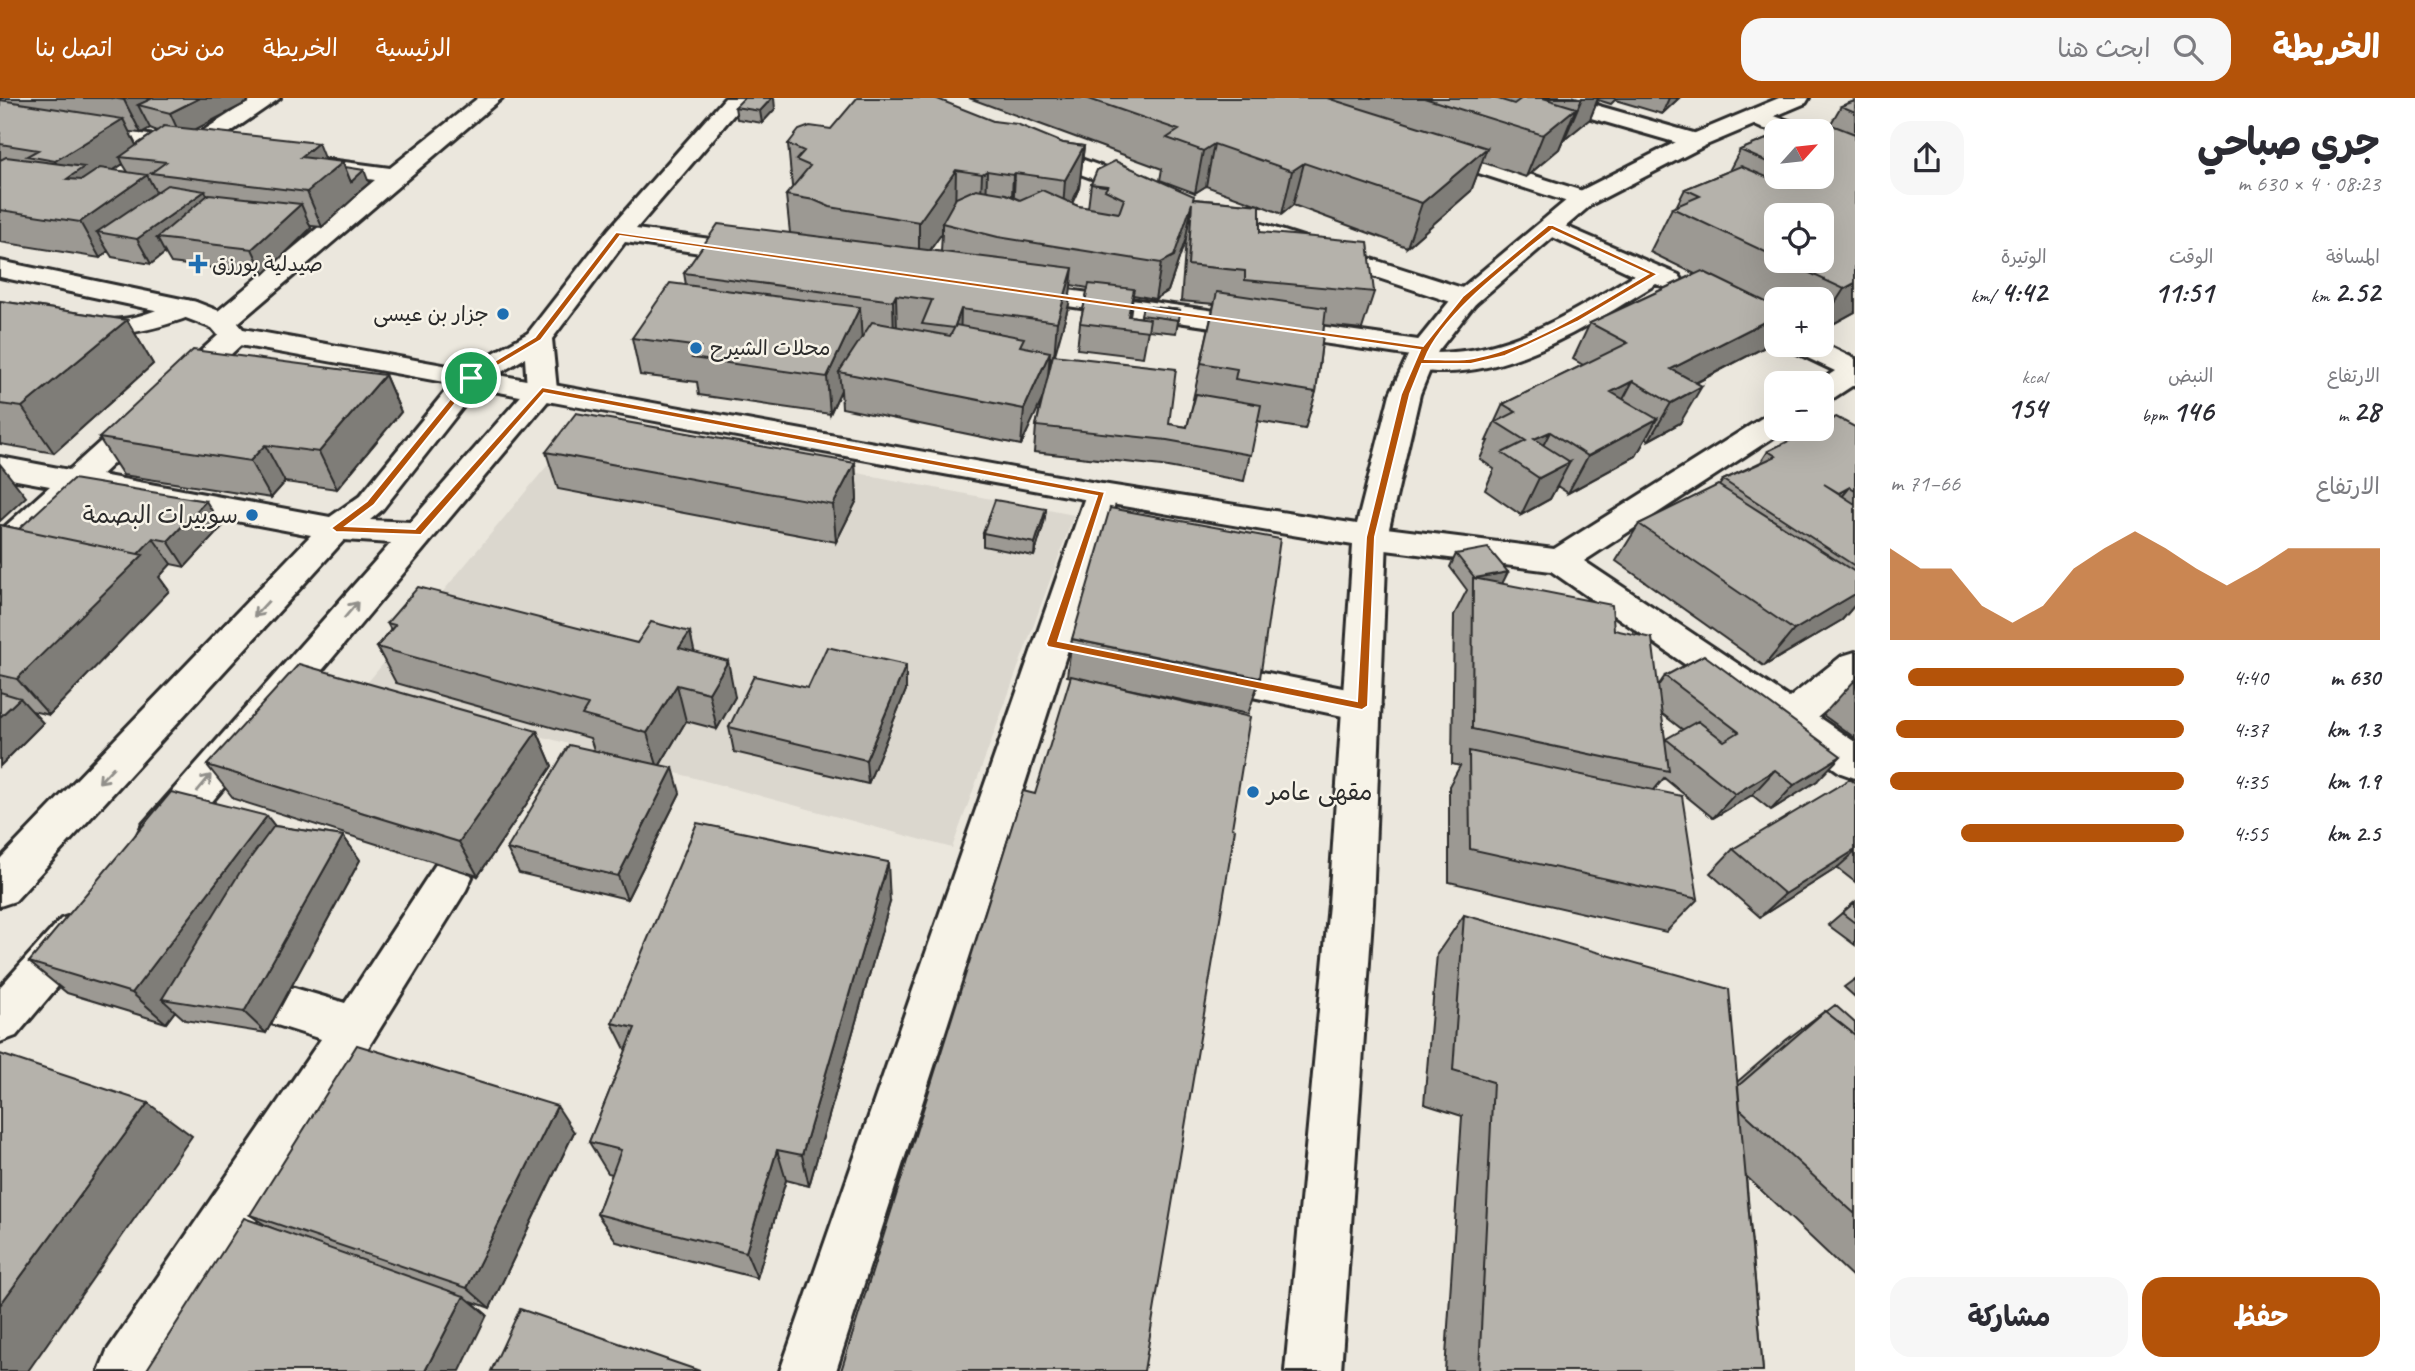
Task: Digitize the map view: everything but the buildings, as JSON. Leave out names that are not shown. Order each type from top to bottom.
[{"type":"street","points":[[192,149],[269,98]]},
{"type":"street","points":[[0,550],[76,481],[228,329],[395,176],[491,98]]},
{"type":"street","points":[[0,888],[336,528],[371,503],[471,378],[538,339],[618,234],[737,98]]},
{"type":"street","points":[[1547,98],[1696,141]]},
{"type":"street","points":[[1313,1371],[1351,904],[1370,537],[1405,394],[1422,355],[1466,298],[1583,199],[1696,141],[1798,98]]},
{"type":"street","points":[[1757,117],[1764,120]]},
{"type":"street","points":[[0,119],[219,152]]},
{"type":"street","points":[[1011,141],[1167,198]]},
{"type":"street","points":[[1413,144],[1583,199]]},
{"type":"street","points":[[287,161],[395,176]]},
{"type":"street","points":[[1193,208],[1466,298]]},
{"type":"street","points":[[1551,227],[1691,291]]},
{"type":"street","points":[[618,234],[782,257]]},
{"type":"street","points":[[0,269],[186,308],[228,329],[471,378],[1102,494],[1370,537],[1560,561],[1855,762]]},
{"type":"street","points":[[987,286],[1471,361],[1502,354],[1574,320],[1654,274]]},
{"type":"street","points":[[0,317],[68,327],[125,327],[153,321],[186,308]]},
{"type":"street","points":[[132,867],[542,390],[538,339]]},
{"type":"street","points":[[1827,357],[1855,371],[1834,385]]},
{"type":"street","points":[[1560,561],[1764,430]]},
{"type":"street","points":[[0,467],[336,528],[417,533]]},
{"type":"street","points":[[808,1371],[1065,647],[1102,494]]},
{"type":"street","points":[[1792,717],[1855,666]]},
{"type":"street","points":[[1173,668],[1362,706]]},
{"type":"street","points":[[127,1371],[355,1028],[451,877]]},
{"type":"street","points":[[0,1021],[91,934]]},
{"type":"street","points":[[186,976],[355,1028]]},
{"type":"shaded area","points":[[585,420],[1074,515],[952,848],[363,688]]},
{"type":"place","name":"صيدلية بورزق","points":[[198,264]]},
{"type":"place","name":"جزار بن عيسى","points":[[503,314]]},
{"type":"place","name":"محلات الشيرح","points":[[696,348]]},
{"type":"place","name":"سوبيرات البصمة","points":[[252,515]]},
{"type":"place","name":"مقهى عامر","points":[[1253,792]]},
{"type":"route","points":[[471,378],[371,503],[336,528],[417,533],[542,390],[1102,494],[1051,644],[1362,706],[1370,537],[1405,394],[1425,349],[1466,298],[1521,249],[1551,227],[1654,274],[1574,320],[1502,354],[1471,361],[1420,362],[1425,349],[618,234],[538,339],[471,378]]}]
